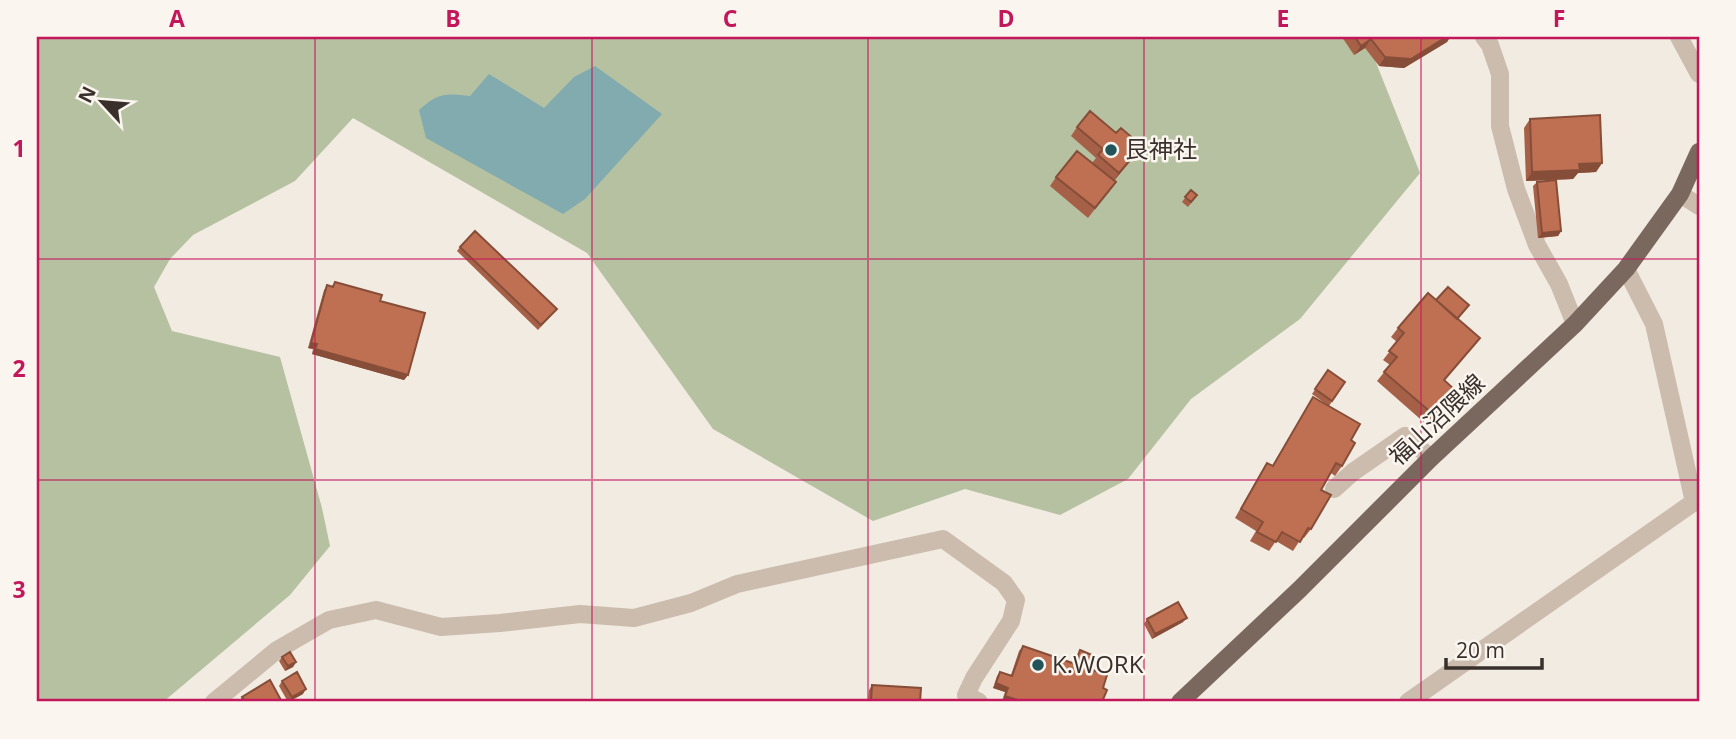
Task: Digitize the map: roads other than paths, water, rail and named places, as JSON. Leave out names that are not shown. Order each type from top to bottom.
[{"type":"main road","name":"福山沼隈線","points":[[1180,702],[1300,589],[1431,458],[1575,324],[1626,269],[1680,194],[1699,152]]},
{"type":"street","points":[[1484,37],[1490,45],[1500,74],[1500,126],[1516,189],[1537,245],[1559,284],[1575,324]]},
{"type":"street","points":[[1679,37],[1699,74]]},
{"type":"street","points":[[1680,194],[1699,206]]},
{"type":"street","points":[[1408,702],[1697,503],[1654,324],[1626,269]]},
{"type":"street","points":[[1334,489],[1353,472],[1405,436],[1431,458]]},
{"type":"street","points":[[214,702],[277,650],[329,620],[376,610],[441,627],[580,614],[634,618],[691,603],[737,584],[943,539],[1004,583],[1016,600],[1011,621],[966,695],[979,702]]},
{"type":"water","points":[[595,66],[662,114],[585,199],[563,214],[426,138],[419,110],[431,100],[442,96],[470,96],[489,74],[544,108],[574,77]]},
{"type":"place","name":"艮神社","points":[[1111,150]]},
{"type":"place","name":"K.WORK","points":[[1038,665]]}]
